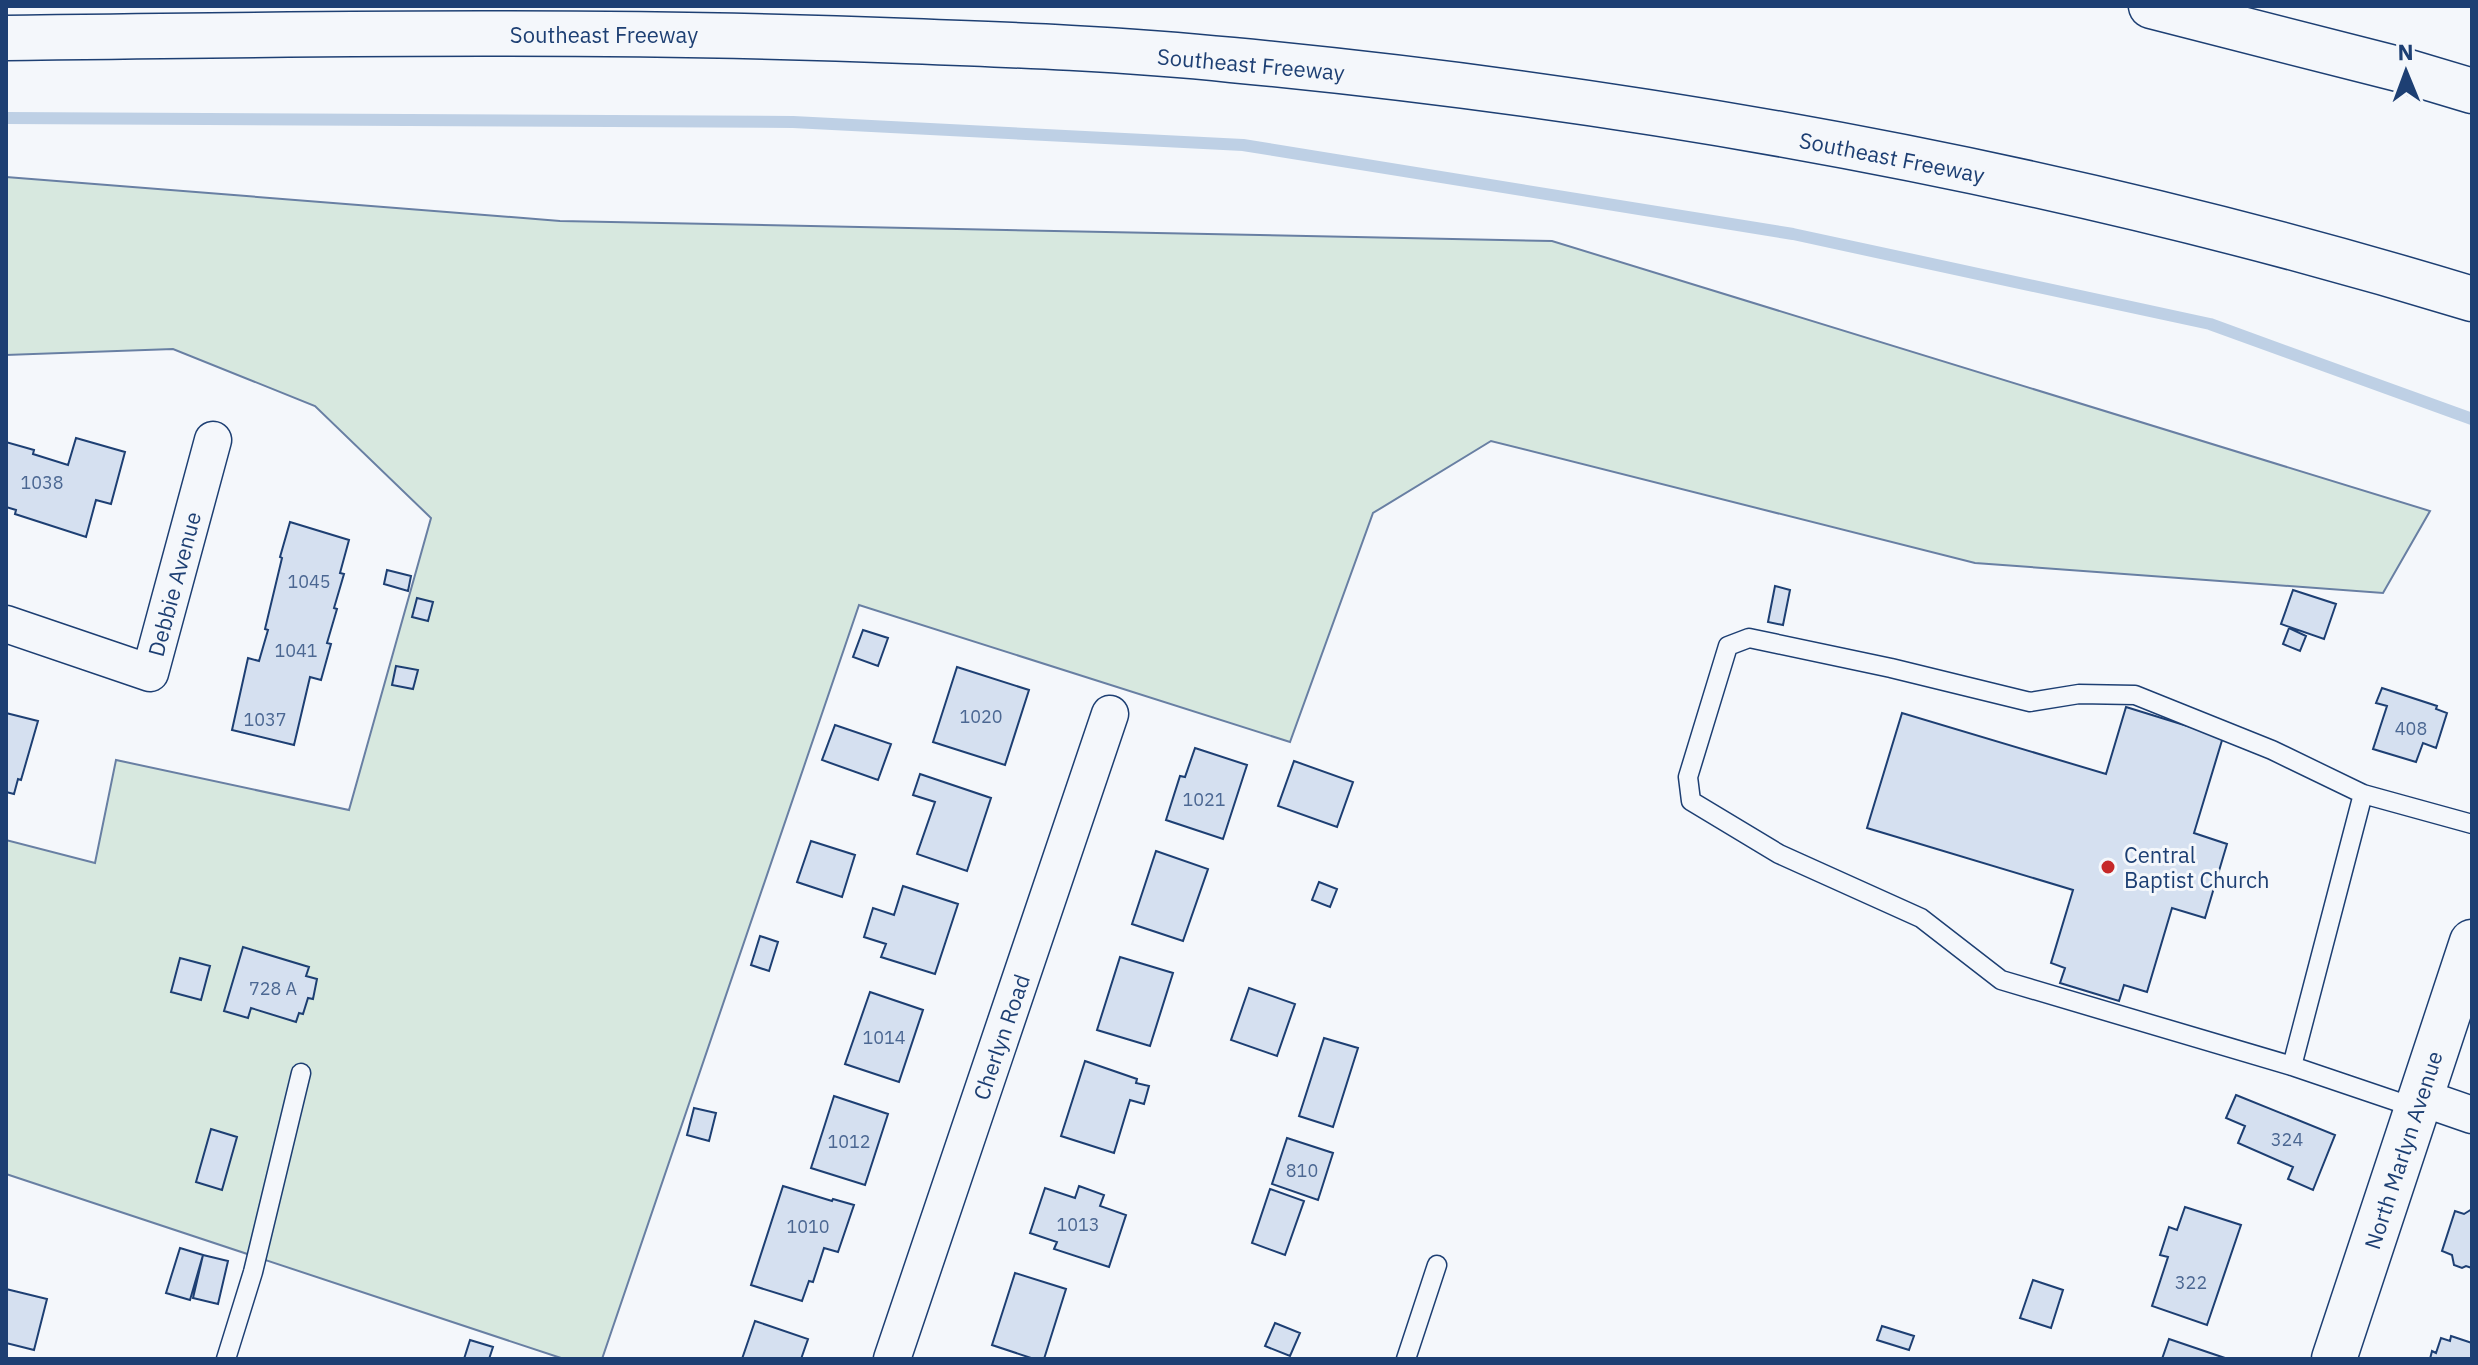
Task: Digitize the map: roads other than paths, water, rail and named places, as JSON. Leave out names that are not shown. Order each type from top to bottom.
[{"type":"main road","points":[[2151,6],[2472,91]]},
{"type":"main road","name":"Southeast Freeway","points":[[6,38],[440,33],[751,35],[1016,45],[1228,59],[1449,84],[1652,114],[1900,157],[2129,204],[2356,263],[2472,299]]},
{"type":"main road","name":"North Marlyn Avenue","points":[[2334,1359],[2472,942]]},
{"type":"street","name":"Debbie Avenue","points":[[6,624],[150,673],[213,440]]},
{"type":"street","name":"Cherlyn Road","points":[[892,1359],[1110,714]]},
{"type":"street","points":[[2418,1103],[2472,1115]]},
{"type":"lane","points":[[2418,1103],[2001,980],[1921,918],[1779,854],[1691,801],[1688,777],[1728,646],[1749,638],[2030,702],[2079,694],[2135,695],[2272,750],[2363,794],[2472,824]]},
{"type":"lane","points":[[2292,1066],[2363,794]]},
{"type":"lane","points":[[226,1359],[253,1272],[301,1073]]},
{"type":"lane","points":[[1406,1359],[1437,1265]]},
{"type":"waterway","points":[[6,118],[793,122],[1243,145],[1793,234],[2210,324],[2472,419]]},
{"type":"place","name":"Central Baptist Church","points":[[2108,867]]}]
